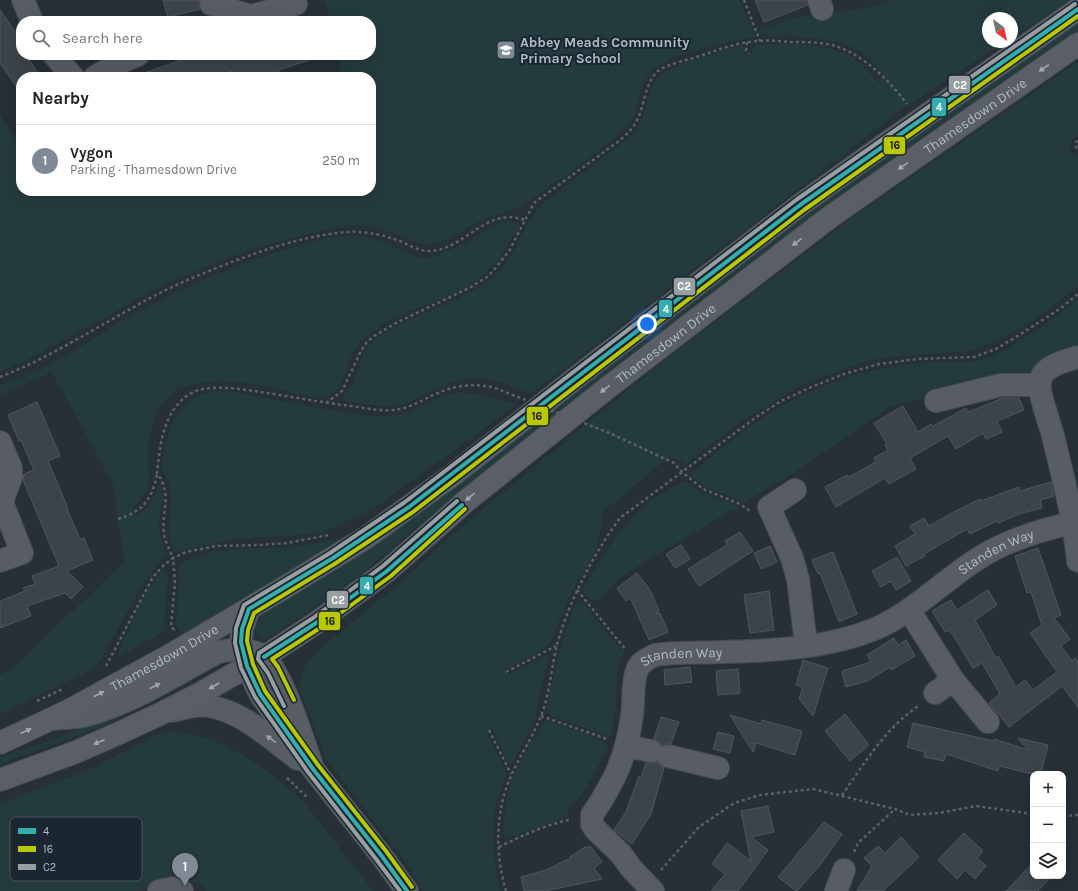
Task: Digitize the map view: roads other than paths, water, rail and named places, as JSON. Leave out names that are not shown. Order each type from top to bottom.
[{"type":"main road","name":"Thamesdown Drive","points":[[0,743],[52,719],[174,653],[333,558],[410,507],[800,205],[874,151],[1078,9]]},
{"type":"main road","name":"Thamesdown Drive","points":[[0,780],[76,752],[160,714],[201,693],[251,658],[327,615],[387,571],[466,501],[599,394],[830,217],[1078,44]]},
{"type":"street","points":[[23,0],[30,16]]},
{"type":"street","points":[[209,8],[251,16],[296,4]]},
{"type":"street","points":[[58,60],[69,72]]},
{"type":"street","points":[[103,72],[126,60]]},
{"type":"street","points":[[1078,357],[1049,368],[1042,376],[1040,385],[1067,494],[1078,561]]},
{"type":"street","points":[[936,401],[1001,386],[1040,385]]},
{"type":"street","points":[[0,442],[11,468],[11,476],[1,502],[22,553],[0,561]]},
{"type":"street","points":[[795,490],[762,511],[784,537],[794,563],[798,579],[806,645]]},
{"type":"street","name":"Standen Way","points":[[650,888],[631,868],[621,854],[595,829],[592,824],[592,814],[616,774],[626,746],[634,700],[636,676],[640,665],[655,655],[778,649],[832,642],[862,633],[877,628],[909,610],[978,559],[998,547],[1046,530],[1072,523]]},
{"type":"street","points":[[249,609],[242,629],[241,642],[251,658]]},
{"type":"street","points":[[909,610],[953,680],[988,722]]},
{"type":"street","points":[[52,719],[86,715],[112,706],[158,685],[218,652],[228,650],[251,658],[276,676],[292,710],[313,769]]},
{"type":"street","points":[[935,693],[953,680]]},
{"type":"street","points":[[160,714],[196,706],[207,706],[220,709],[246,721],[313,769],[381,855],[407,891]]},
{"type":"street","points":[[626,746],[718,768]]},
{"type":"street","points":[[836,891],[844,870]]},
{"type":"street","points":[[159,891],[174,888],[182,891]]},
{"type":"place","name":"Abbey Meads Community Primary School","points":[[506,50]]},
{"type":"place","name":"Vygon","points":[[185,886]]}]
